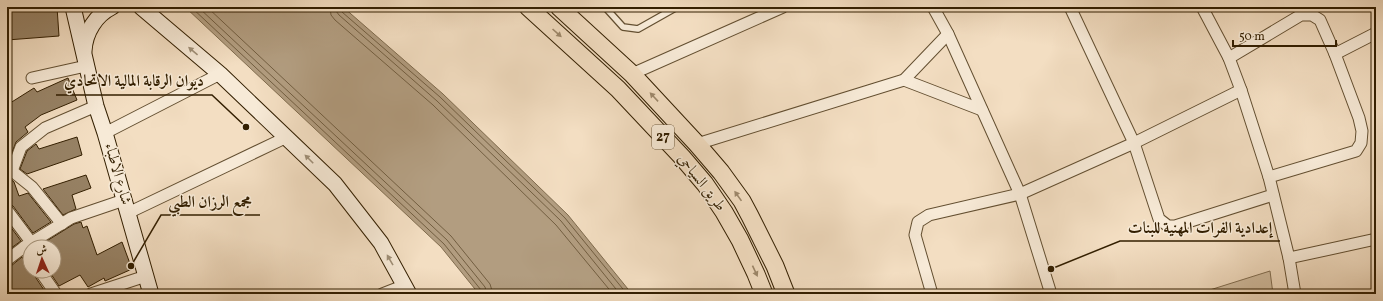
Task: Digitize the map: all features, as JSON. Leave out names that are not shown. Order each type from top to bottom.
[{"type":"main road","name":"طريق السياحي","points":[[528,7],[618,89],[705,184],[732,226],[764,294]]},
{"type":"main road","name":"طريق السياحي","points":[[559,7],[632,74],[721,172],[742,201],[764,242],[786,294]]},
{"type":"main road","points":[[732,226],[741,226],[746,224],[750,216]]},
{"type":"main road","points":[[745,251],[750,243],[755,241],[764,242]]},
{"type":"street","name":"شارع الاطباء","points":[[73,7],[96,106],[151,294]]},
{"type":"street","name":"شارع الاطباء","points":[[85,60],[84,44],[88,33],[95,21],[106,10],[112,7]]},
{"type":"street","points":[[141,7],[220,74],[335,184],[381,243],[407,289],[382,294]]},
{"type":"street","points":[[632,74],[782,7]]},
{"type":"street","points":[[933,7],[948,34],[1020,194],[1051,294]]},
{"type":"street","points":[[1070,7],[1134,143],[1159,219],[1168,226],[1175,226],[1273,195]]},
{"type":"street","points":[[1202,7],[1229,58],[1242,90],[1269,177],[1290,258],[1295,294]]},
{"type":"street","points":[[1229,58],[1301,15],[1312,15],[1320,20],[1335,54],[1359,118],[1362,131],[1361,143],[1356,151],[1269,177]]},
{"type":"street","points":[[1335,54],[1376,33]]},
{"type":"street","points":[[697,144],[904,80],[948,34]]},
{"type":"street","points":[[32,78],[85,60]]},
{"type":"street","points":[[105,133],[220,74]]},
{"type":"street","points":[[904,80],[982,110]]},
{"type":"street","points":[[932,294],[915,235],[918,222],[929,215],[1020,194],[1134,143],[1242,90]]},
{"type":"street","points":[[62,224],[32,187],[10,169],[21,147],[45,128],[96,106]]},
{"type":"street","points":[[41,239],[71,218],[126,206],[287,137]]},
{"type":"street","points":[[7,210],[23,239]]},
{"type":"street","points":[[1290,258],[1376,239]]},
{"type":"street","points":[[7,260],[22,251]]},
{"type":"street","points":[[91,294],[146,276]]},
{"type":"street","points":[[46,279],[56,294]]},
{"type":"lane","points":[[605,7],[623,27],[638,28],[677,7]]},
{"type":"shaded area","points":[[1270,271],[1273,294],[1197,294]]},
{"type":"water","points":[[185,7],[343,7],[443,94],[568,215],[632,294],[479,294],[441,247]]},
{"type":"building","points":[[7,7],[57,7],[59,36],[7,40]]},
{"type":"building","points":[[68,78],[77,100],[41,115],[25,127],[28,132],[16,142],[9,160],[7,160],[7,105],[34,88],[37,92]]},
{"type":"building","points":[[77,137],[82,155],[27,174],[20,169],[27,151],[36,144],[39,149]]},
{"type":"building","points":[[86,175],[91,188],[72,195],[76,209],[63,215],[43,189]]},
{"type":"building","points":[[7,176],[14,182],[19,196],[28,193],[51,222],[33,233],[13,206],[7,203]]},
{"type":"building","points":[[7,222],[21,241],[7,251]]},
{"type":"building","points":[[81,222],[83,228],[87,226],[97,255],[122,242],[132,269],[105,281],[104,278],[88,287],[80,275],[59,286],[54,279],[62,279],[62,239],[50,239],[74,224]]},
{"type":"building","points":[[22,257],[22,279],[37,279],[46,293],[7,294],[7,267],[11,266]]},
{"type":"place","name":"ديوان الرقابة المالية الاتحادي","points":[[246,127]]},
{"type":"place","name":"مجمع الرزان الطبي","points":[[131,266]]},
{"type":"place","name":"إعدادية الفرات المهنية للبنات","points":[[1051,269]]}]
